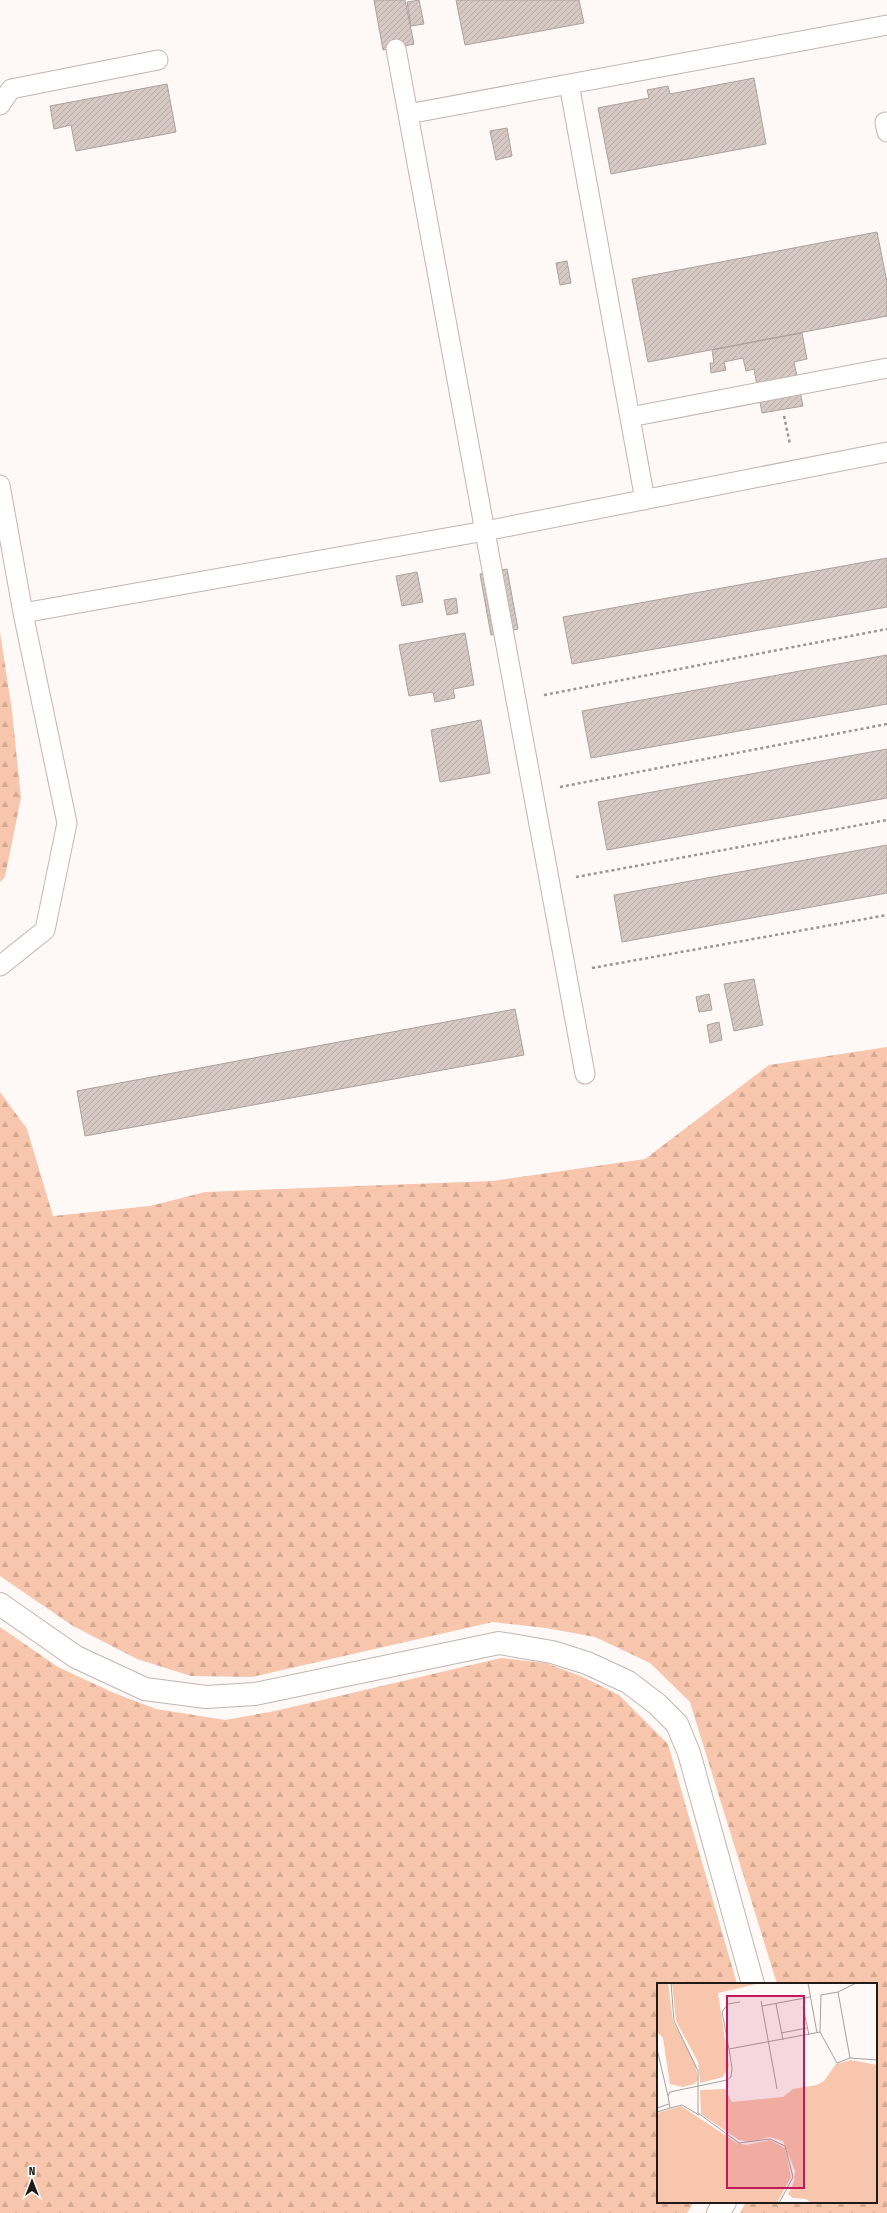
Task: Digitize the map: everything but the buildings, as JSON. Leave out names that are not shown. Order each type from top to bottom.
[{"type":"street","points":[[0,1604],[76,1657],[145,1689],[206,1696],[255,1694],[499,1643],[552,1652],[587,1663],[628,1682],[657,1704],[677,1724],[689,1753],[753,1983]]},
{"type":"street","points":[[718,2213],[724,2203]]},
{"type":"lane","points":[[408,114],[887,25]]},
{"type":"lane","points":[[396,49],[585,1074]]},
{"type":"lane","points":[[0,105],[11,89],[158,60]]},
{"type":"lane","points":[[569,84],[645,500]]},
{"type":"lane","points":[[630,417],[887,368]]},
{"type":"lane","points":[[24,612],[485,532],[887,452]]},
{"type":"lane","points":[[0,485],[67,823],[45,930],[0,966]]},
{"type":"path","points":[[783,411],[795,470]]},
{"type":"path","points":[[516,700],[887,629]]},
{"type":"path","points":[[534,792],[887,724]]},
{"type":"path","points":[[550,882],[887,820]]},
{"type":"path","points":[[566,972],[887,915]]},
{"type":"green space","points":[[0,632],[12,711],[21,798],[5,877],[0,882]]},
{"type":"green space","points":[[887,1047],[887,2213],[740,2213],[745,2203],[877,2203],[877,1983],[777,1983],[690,1702],[650,1663],[595,1637],[546,1628],[493,1622],[252,1677],[191,1676],[137,1659],[73,1626],[0,1576],[0,1092],[27,1129],[53,1216],[150,1206],[205,1192],[492,1181],[645,1159],[769,1065]]},
{"type":"green space","points":[[0,1627],[58,1667],[114,1693],[156,1709],[225,1720],[275,1711],[501,1658],[546,1663],[583,1677],[619,1695],[668,1744],[737,1983],[657,1983],[657,2203],[693,2203],[687,2213],[0,2213]]}]
